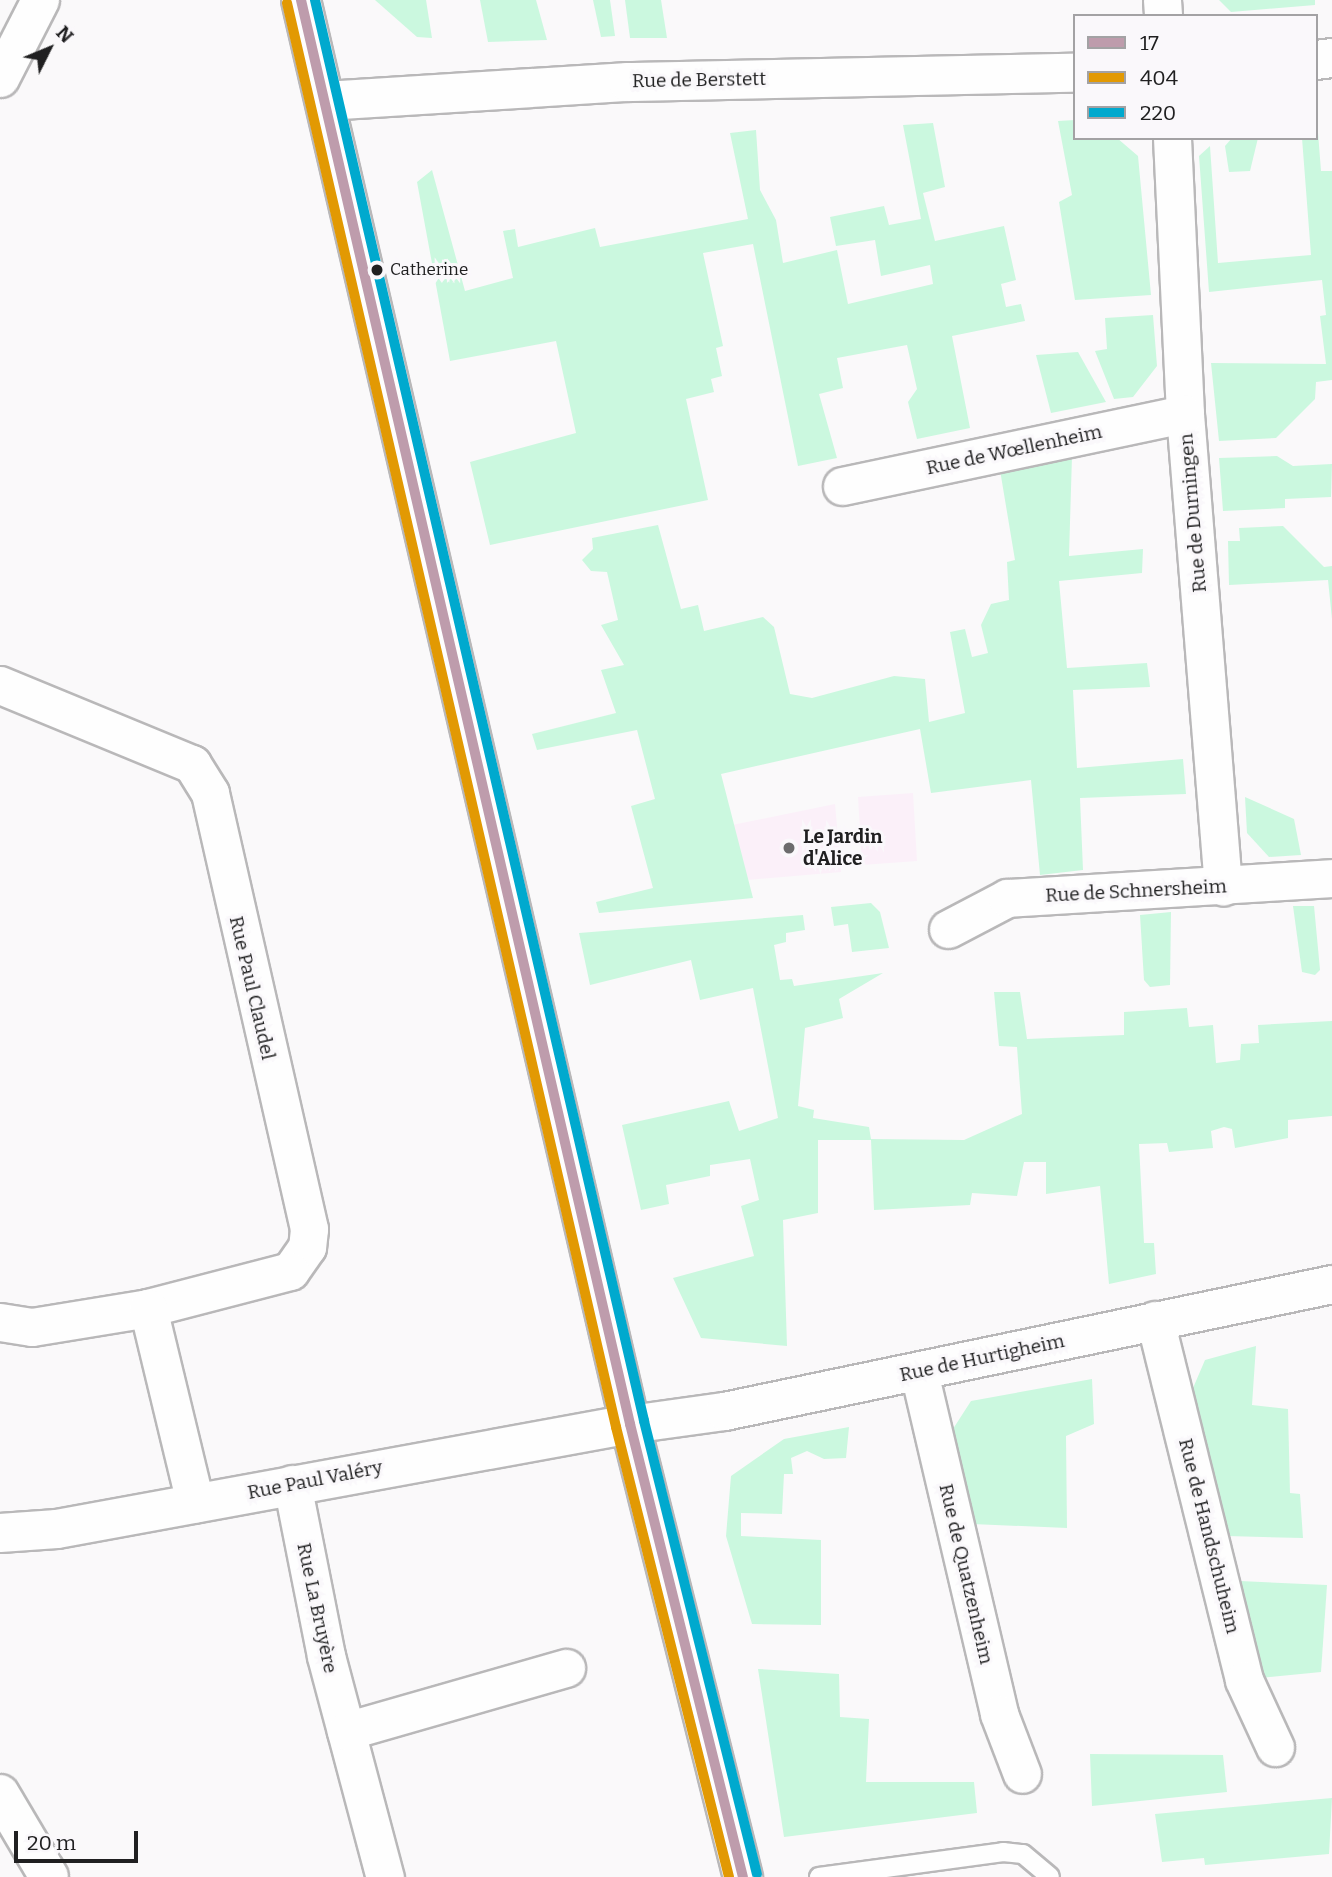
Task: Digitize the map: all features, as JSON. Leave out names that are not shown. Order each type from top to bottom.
[{"type":"main road","points":[[301,0],[630,1423],[743,1877]]},
{"type":"main road","name":"Rue de Berstett","points":[[325,101],[628,82],[1073,74]]},
{"type":"main road","name":"Rue Paul Valéry","points":[[0,1534],[195,1503],[630,1423]]},
{"type":"main road","points":[[0,1794],[49,1877]]},
{"type":"street","points":[[0,78],[40,0]]},
{"type":"street","name":"Rue de Durningen","points":[[1172,140],[1185,414],[1223,886]]},
{"type":"street","name":"Rue de Wœllenheim","points":[[842,486],[1185,414]]},
{"type":"street","name":"Rue Paul Claudel","points":[[0,685],[192,764],[210,793],[309,1229],[307,1247],[290,1271],[149,1308],[32,1327],[0,1322]]},
{"type":"street","name":"Rue de Schnersheim","points":[[948,929],[1007,898],[1332,878]]},
{"type":"street","name":"Rue de Hurtigheim","points":[[630,1423],[919,1371],[1332,1284]]},
{"type":"street","points":[[149,1308],[195,1503]]},
{"type":"street","name":"Rue de Handschuheim","points":[[1155,1320],[1244,1680],[1275,1747]]},
{"type":"street","name":"Rue de Quatzenheim","points":[[919,1371],[999,1714],[1022,1774]]},
{"type":"street","name":"Rue La Bruyère","points":[[292,1484],[346,1731],[385,1877]]},
{"type":"street","points":[[346,1731],[566,1668]]},
{"type":"lane","points":[[819,1877],[1003,1853],[1023,1854],[1050,1877]]},
{"type":"shaded area","name":"Le Jardin d'Alice","points":[[913,793],[917,861],[862,865],[858,797]]},
{"type":"shaded area","name":"Le Jardin d'Alice","points":[[835,804],[841,872],[747,880],[732,825]]},
{"type":"green space","points":[[375,0],[426,0],[432,38],[417,37]]},
{"type":"green space","points":[[480,0],[536,0],[547,40],[488,42]]},
{"type":"green space","points":[[593,0],[610,0],[615,36],[601,37]]},
{"type":"green space","points":[[625,0],[661,0],[667,38],[630,38]]},
{"type":"green space","points":[[1219,0],[1315,0],[1315,5],[1231,12]]},
{"type":"green space","points":[[1073,120],[1073,140],[1119,140],[1138,156],[1151,295],[1075,300],[1059,202],[1072,195],[1058,121]]},
{"type":"green space","points":[[933,123],[945,187],[923,193],[935,241],[1004,226],[1016,280],[1001,284],[1006,307],[1021,304],[1025,321],[952,336],[970,428],[917,439],[908,402],[917,389],[907,345],[837,358],[843,388],[819,394],[837,458],[798,466],[753,244],[703,253],[723,346],[716,348],[722,376],[711,379],[714,392],[686,399],[708,500],[490,545],[470,462],[576,433],[556,341],[450,361],[417,182],[432,170],[465,291],[513,278],[503,231],[515,229],[518,247],[595,228],[600,247],[748,219],[730,133],[756,130],[760,190],[776,220],[783,263],[837,250],[848,304],[933,284],[930,265],[881,276],[875,240],[836,246],[830,217],[884,206],[889,225],[921,219],[903,125]]},
{"type":"green space","points":[[1318,133],[1321,171],[1332,171],[1332,380],[1316,382],[1315,399],[1276,438],[1219,441],[1211,363],[1326,364],[1320,316],[1326,315],[1322,280],[1209,292],[1199,156],[1210,146],[1218,263],[1311,255],[1302,140],[1318,140]]},
{"type":"green space","points":[[1230,140],[1258,140],[1250,171],[1229,172],[1225,146]]},
{"type":"green space","points":[[1153,315],[1157,366],[1133,397],[1114,399],[1095,351],[1107,349],[1105,318]]},
{"type":"green space","points":[[1078,352],[1106,402],[1051,413],[1036,355]]},
{"type":"green space","points":[[1072,456],[1069,556],[1143,549],[1142,573],[1059,581],[1067,668],[1147,663],[1150,687],[1073,690],[1077,768],[1183,759],[1186,794],[1080,798],[1083,870],[1040,875],[1031,780],[931,793],[920,729],[721,774],[753,898],[599,913],[596,902],[653,888],[631,806],[655,799],[637,730],[537,750],[532,734],[616,713],[601,670],[624,665],[601,625],[618,620],[607,572],[591,571],[582,560],[593,549],[592,538],[658,525],[681,609],[698,605],[704,631],[763,617],[774,627],[790,694],[812,698],[894,676],[925,679],[929,722],[965,713],[950,632],[965,629],[972,657],[988,653],[981,625],[991,604],[1009,600],[1007,562],[1015,560],[1000,470]]},
{"type":"green space","points":[[1277,456],[1293,466],[1332,464],[1331,497],[1285,499],[1285,508],[1223,511],[1219,458]]},
{"type":"green space","points":[[1283,526],[1324,567],[1332,566],[1332,619],[1328,580],[1229,585],[1228,541],[1240,541],[1239,528]]},
{"type":"green space","points":[[1245,797],[1294,819],[1301,855],[1269,857],[1247,833]]},
{"type":"green space","points":[[871,903],[880,912],[889,948],[852,952],[848,924],[834,926],[831,907]]},
{"type":"green space","points":[[1293,906],[1314,906],[1320,970],[1315,975],[1302,972]]},
{"type":"green space","points":[[1171,912],[1170,985],[1150,987],[1144,980],[1140,915]]},
{"type":"green space","points":[[803,915],[805,930],[786,933],[786,942],[774,945],[780,980],[792,979],[794,986],[883,973],[839,999],[843,1018],[805,1028],[798,1106],[814,1110],[813,1118],[869,1127],[871,1139],[964,1140],[1022,1114],[1017,1047],[999,1046],[994,992],[1020,992],[1027,1039],[1124,1035],[1124,1012],[1187,1008],[1189,1027],[1213,1025],[1216,1063],[1240,1060],[1241,1044],[1259,1043],[1258,1025],[1332,1021],[1332,1116],[1288,1120],[1288,1138],[1235,1148],[1232,1129],[1224,1127],[1211,1131],[1213,1148],[1169,1152],[1167,1143],[1139,1144],[1144,1243],[1154,1243],[1156,1274],[1109,1284],[1100,1186],[1046,1194],[1046,1162],[1024,1162],[1017,1196],[972,1193],[970,1205],[874,1210],[871,1140],[818,1140],[818,1213],[783,1220],[787,1346],[701,1338],[673,1278],[754,1256],[741,1206],[759,1200],[750,1159],[710,1165],[710,1176],[666,1185],[669,1204],[641,1210],[622,1125],[729,1101],[739,1131],[778,1118],[753,988],[700,1000],[691,960],[590,985],[579,933]]},
{"type":"green space","points":[[1256,1346],[1252,1405],[1288,1409],[1290,1493],[1300,1494],[1303,1538],[1227,1536],[1193,1388],[1205,1360]]},
{"type":"green space","points":[[1092,1379],[1094,1424],[1066,1436],[1067,1528],[972,1524],[951,1432],[971,1401]]},
{"type":"green space","points":[[849,1427],[846,1458],[824,1459],[807,1451],[791,1458],[793,1474],[784,1474],[782,1514],[741,1513],[741,1536],[821,1540],[821,1625],[752,1624],[726,1536],[731,1476],[784,1439]]},
{"type":"green space","points":[[1240,1581],[1327,1585],[1321,1672],[1260,1678]]},
{"type":"green space","points":[[758,1669],[839,1674],[840,1717],[869,1719],[866,1782],[974,1782],[977,1813],[784,1837]]},
{"type":"green space","points":[[1090,1754],[1223,1755],[1227,1792],[1092,1806]]},
{"type":"green space","points":[[1332,1798],[1329,1854],[1205,1865],[1204,1858],[1162,1862],[1155,1814]]},
{"type":"transit line","name":"17","points":[[301,0],[630,1424],[743,1877]]},
{"type":"transit line","name":"220","points":[[315,0],[644,1421],[757,1874]]},
{"type":"transit line","name":"404","points":[[287,3],[616,1427],[729,1877]]},
{"type":"place","name":"Catherine","points":[[377,270]]},
{"type":"place","name":"Le Jardin d'Alice","points":[[789,848]]}]
